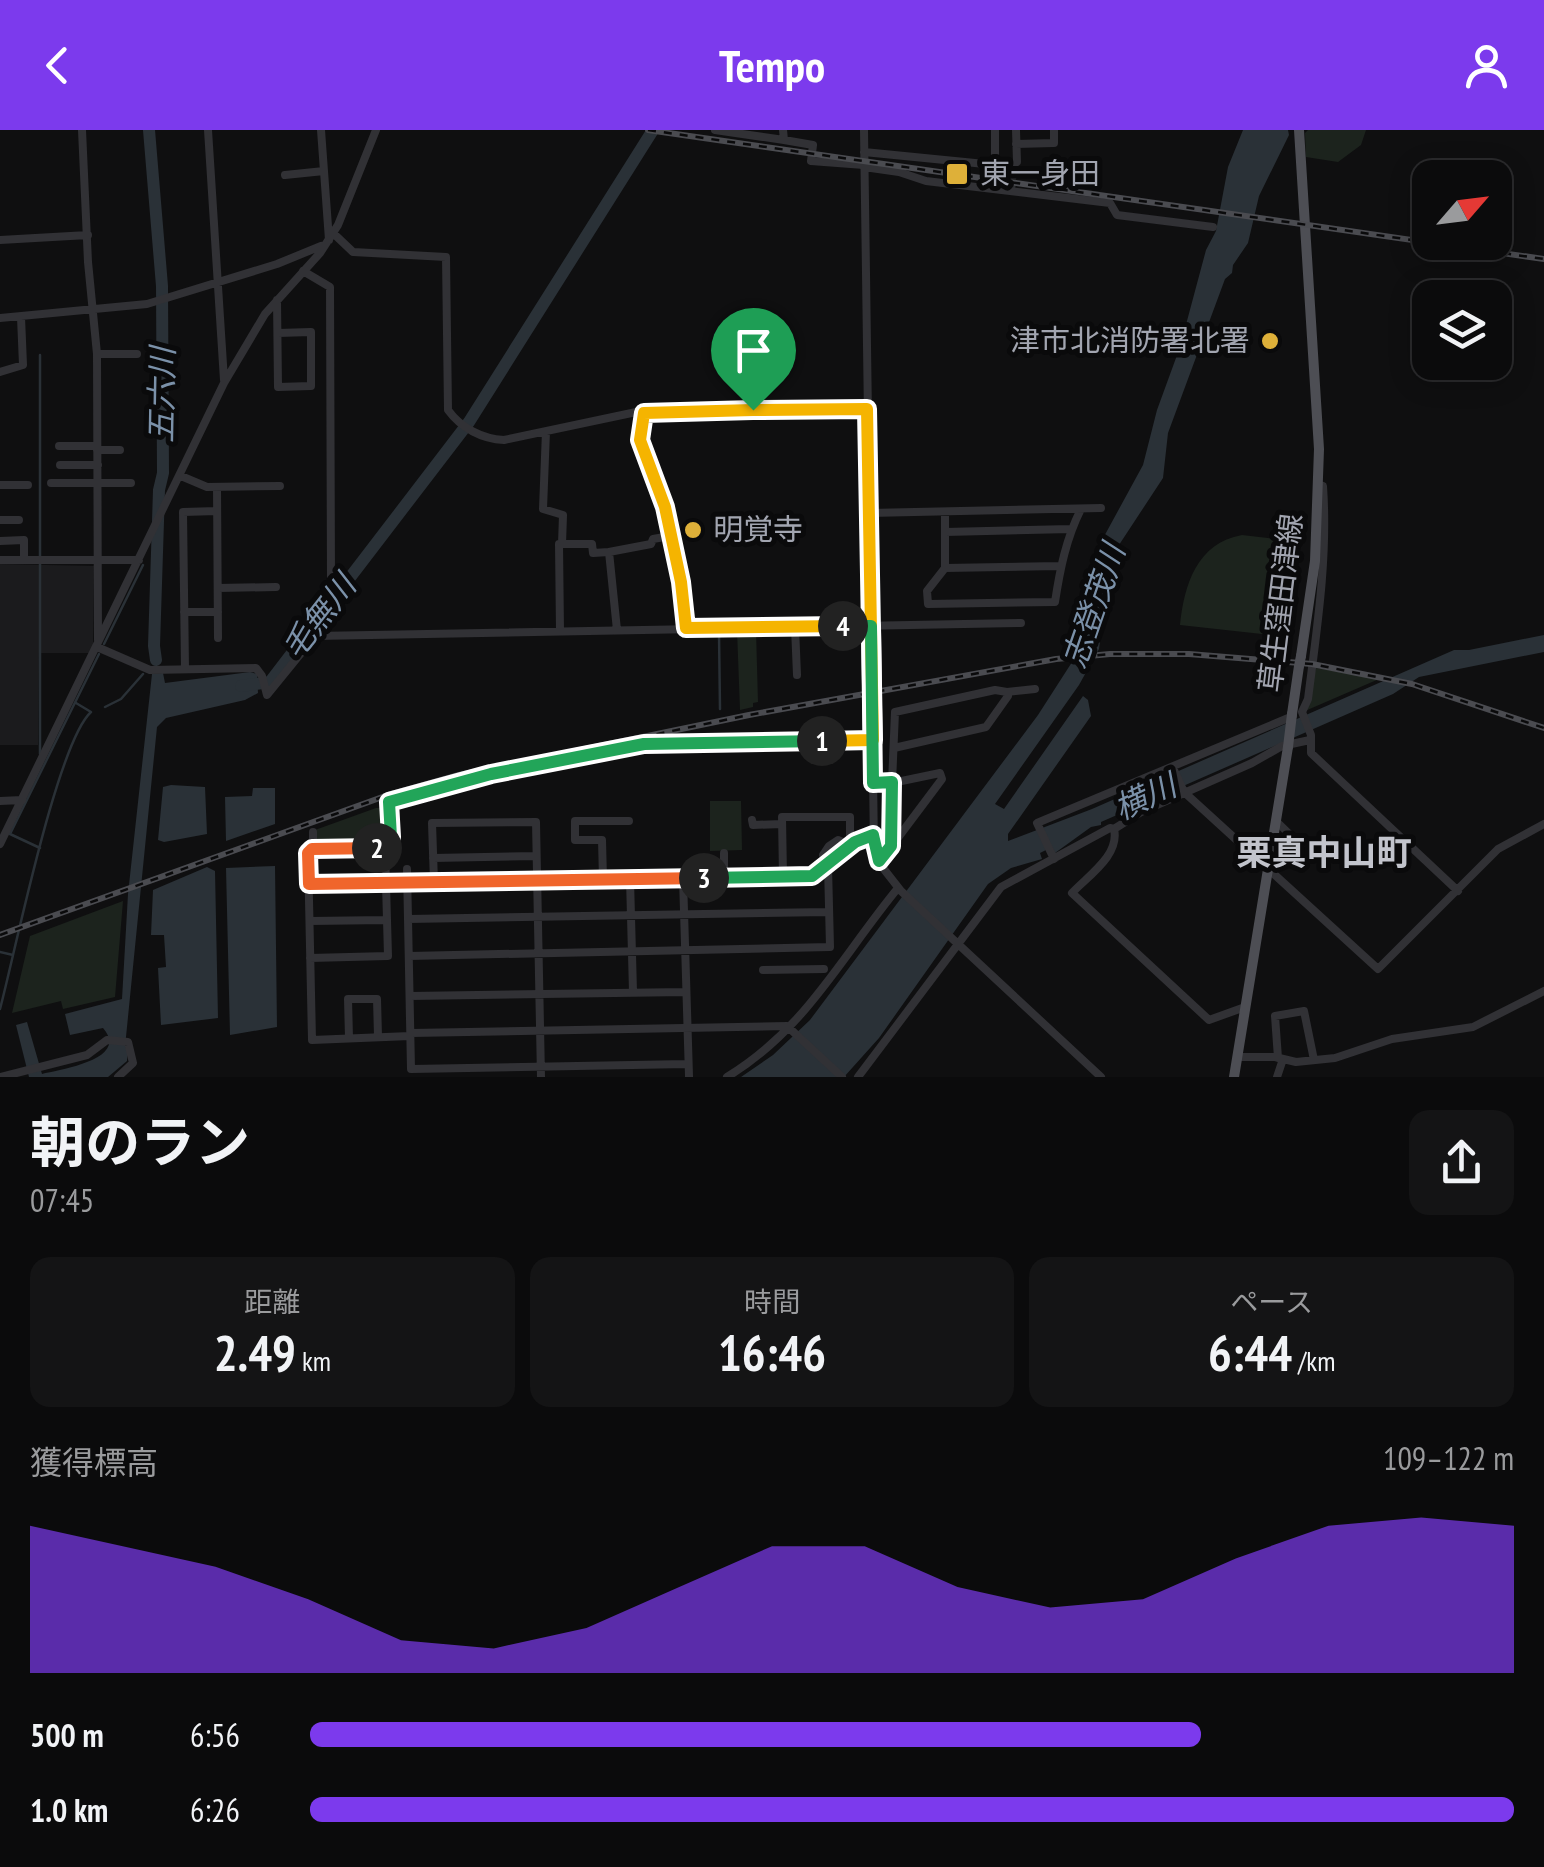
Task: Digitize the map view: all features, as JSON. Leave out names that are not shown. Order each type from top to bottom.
[{"type":"main road","name":"草生窪田津線","points":[[1234,1077],[1288,747],[1299,714],[1300,661],[1314,562],[1318,485],[1301,132]]},
{"type":"street","points":[[82,130],[97,354],[98,646]]},
{"type":"street","points":[[208,130],[224,383]]},
{"type":"street","points":[[322,130],[331,237]]},
{"type":"street","points":[[0,844],[224,383],[253,331],[331,237],[376,130]]},
{"type":"street","points":[[715,130],[784,135],[813,144],[811,161],[1110,203],[1117,215],[1212,227]]},
{"type":"street","points":[[864,130],[873,835],[879,861],[899,889],[1101,1077]]},
{"type":"street","points":[[995,130],[995,166]]},
{"type":"street","points":[[864,152],[1012,168],[1016,162],[1016,130]]},
{"type":"street","points":[[1016,144],[1054,142],[1054,130]]},
{"type":"street","points":[[914,176],[916,160]]},
{"type":"street","points":[[284,174],[324,171]]},
{"type":"street","points":[[0,240],[88,235]]},
{"type":"street","points":[[331,237],[358,253],[446,257],[448,406],[456,419],[480,436],[504,440],[644,413],[867,409]]},
{"type":"street","points":[[0,318],[147,304],[318,252]]},
{"type":"street","points":[[304,270],[330,287],[331,580]]},
{"type":"street","points":[[278,300],[278,333],[278,387],[311,386],[311,332],[278,333]]},
{"type":"street","points":[[0,372],[23,365],[21,316]]},
{"type":"street","points":[[97,354],[137,354]]},
{"type":"street","points":[[644,413],[640,440],[659,486],[681,582],[686,628]]},
{"type":"street","points":[[546,431],[543,509],[563,515],[559,544],[560,631]]},
{"type":"street","points":[[60,446],[120,450]]},
{"type":"street","points":[[60,464],[98,465]]},
{"type":"street","points":[[180,476],[206,487],[280,486]]},
{"type":"street","points":[[50,483],[131,483]]},
{"type":"street","points":[[0,485],[28,485]]},
{"type":"street","points":[[1054,859],[1038,824],[1299,714],[1308,699],[1321,608],[1325,506],[1323,486],[1318,485]]},
{"type":"street","points":[[217,487],[218,638]]},
{"type":"street","points":[[869,512],[1101,508]]},
{"type":"street","points":[[944,512],[945,568],[927,590],[928,604],[1055,602],[1060,566],[1081,509]]},
{"type":"street","points":[[185,669],[184,512],[217,512]]},
{"type":"street","points":[[0,520],[18,520]]},
{"type":"street","points":[[945,532],[1071,529]]},
{"type":"street","points":[[562,544],[592,544],[593,552],[609,552],[670,536]]},
{"type":"street","points":[[0,541],[24,540],[24,560]]},
{"type":"street","points":[[609,552],[617,630]]},
{"type":"street","points":[[0,560],[139,560]]},
{"type":"street","points":[[945,568],[1060,566]]},
{"type":"street","points":[[218,588],[276,588]]},
{"type":"street","points":[[184,612],[218,612]]},
{"type":"street","points":[[98,646],[150,670],[252,668],[262,676],[267,695],[316,636],[1021,624]]},
{"type":"street","points":[[795,627],[797,675]]},
{"type":"street","points":[[891,846],[894,712],[995,690],[1036,689]]},
{"type":"street","points":[[894,748],[986,727],[1007,692]]},
{"type":"street","points":[[1299,714],[1316,760],[1458,891]]},
{"type":"street","points":[[858,1077],[1000,887],[1094,835],[1114,829],[1282,746],[1310,738]]},
{"type":"street","points":[[310,958],[388,956],[385,848],[391,837],[389,801],[491,774],[644,744],[873,740]]},
{"type":"street","points":[[1173,768],[1184,792],[1378,969],[1498,849],[1544,824]]},
{"type":"street","points":[[873,783],[940,773],[942,779],[879,861]]},
{"type":"street","points":[[0,800],[22,800]]},
{"type":"street","points":[[782,876],[782,818],[850,817],[850,845]]},
{"type":"street","points":[[602,880],[602,840],[575,840],[575,820],[629,820]]},
{"type":"street","points":[[434,882],[432,823],[536,822],[540,1077]]},
{"type":"street","points":[[1277,822],[1314,858]]},
{"type":"street","points":[[756,826],[782,824]]},
{"type":"street","points":[[1114,829],[1115,848],[1072,893],[1209,1020],[1245,1007]]},
{"type":"street","points":[[313,832],[313,849]]},
{"type":"street","points":[[850,845],[873,835]]},
{"type":"street","points":[[409,956],[830,946],[828,866],[823,860],[829,846],[843,840],[850,845]]},
{"type":"street","points":[[385,848],[313,849],[308,853],[312,1040],[540,1031],[792,1029],[841,1076]]},
{"type":"street","points":[[724,853],[724,877]]},
{"type":"street","points":[[434,858],[536,856]]},
{"type":"street","points":[[309,884],[812,876],[828,866]]},
{"type":"street","points":[[407,869],[411,1069],[687,1064]]},
{"type":"street","points":[[684,878],[689,1076]]},
{"type":"street","points":[[630,879],[634,992]]},
{"type":"street","points":[[727,1077],[792,1029],[899,889]]},
{"type":"street","points":[[408,920],[830,912]]},
{"type":"street","points":[[310,921],[387,920]]},
{"type":"street","points":[[786,948],[786,970]]},
{"type":"street","points":[[763,970],[824,969]]},
{"type":"street","points":[[1237,1057],[1314,1060],[1348,1054],[1392,1039],[1473,1027],[1544,991]]},
{"type":"street","points":[[410,996],[686,992]]},
{"type":"street","points":[[348,1038],[348,999],[377,999],[378,1036]]},
{"type":"street","points":[[1277,1077],[1281,1058],[1275,1016],[1304,1010],[1314,1060]]},
{"type":"street","points":[[1,1077],[87,1055],[107,1040],[128,1042],[133,1050],[133,1063],[118,1077]]},
{"type":"street","points":[[396,1053],[411,1053]]},
{"type":"street","points":[[625,1065],[625,1077]]},
{"type":"shaded area","points":[[1308,130],[1366,130],[1361,145],[1338,162],[1306,157]]},
{"type":"shaded area","points":[[1242,535],[1285,540],[1277,624],[1269,633],[1262,634],[1180,625],[1185,595],[1204,556],[1214,547]]},
{"type":"shaded area","points":[[0,564],[94,566],[90,653],[39,653],[38,745],[0,745]]},
{"type":"shaded area","points":[[737,630],[756,630],[758,702],[740,710]]},
{"type":"shaded area","points":[[1316,668],[1379,679],[1305,711]]},
{"type":"shaded area","points":[[710,801],[741,801],[742,850],[710,851]]},
{"type":"shaded area","points":[[386,808],[387,836],[358,838],[357,845],[315,846],[315,830]]},
{"type":"shaded area","points":[[123,901],[115,997],[63,1009],[61,1001],[12,1013],[30,936]]},
{"type":"water","points":[[1243,130],[1288,130],[1289,135],[1259,196],[1248,243],[1225,279],[1168,433],[1163,478],[1117,548],[1110,566],[1099,649],[1079,685],[995,804],[1004,809],[1083,696],[1088,700],[1091,716],[1008,834],[1008,841],[1092,809],[1454,650],[1544,635],[1544,652],[1419,677],[1393,694],[1101,822],[1055,853],[1052,847],[1040,853],[1042,859],[1011,868],[988,884],[879,1038],[844,1077],[741,1077],[773,1055],[810,1020],[1038,715],[1074,659],[1101,542],[1143,465],[1206,250],[1216,231],[1228,167]]},
{"type":"water","points":[[163,673],[165,683],[257,674],[258,693],[245,700],[166,718],[157,727],[125,1047],[127,1061],[108,1077],[29,1077],[16,1025],[27,1022],[42,1074],[90,1061],[108,1048],[109,1039],[103,1028],[70,1035],[65,1014],[122,999],[128,894],[152,674]]},
{"type":"water","points":[[163,787],[205,787],[207,834],[158,840]]},
{"type":"water","points":[[253,788],[275,788],[275,824],[226,841],[225,797],[252,796]]},
{"type":"water","points":[[275,866],[277,1027],[230,1035],[226,868]]},
{"type":"water","points":[[207,867],[215,871],[218,1018],[161,1025],[158,968],[166,967],[164,935],[151,935],[153,890]]},
{"type":"waterway","name":"五六川","points":[[149,130],[162,286],[163,473],[159,490],[156,660]]},
{"type":"waterway","name":"毛無川","points":[[241,686],[270,682],[469,422],[653,130]]},
{"type":"waterway","points":[[40,355],[40,754]]},
{"type":"waterway","points":[[104,644],[143,565]]},
{"type":"waterway","points":[[719,633],[720,709]]},
{"type":"waterway","points":[[40,848],[10,834],[99,654]]},
{"type":"waterway","points":[[105,707],[121,699],[143,674]]},
{"type":"waterway","points":[[0,1009],[51,805],[78,731],[91,712],[76,703]]},
{"type":"waterway","points":[[0,952],[13,955]]},
{"type":"tunnel","points":[[1011,191],[1013,170]]},
{"type":"railway","points":[[648,130],[1544,259]]},
{"type":"railway","points":[[0,935],[388,795],[459,775],[749,715],[1056,659],[1189,654],[1312,664],[1412,684],[1544,728]]},
{"type":"place","name":"東一身田","points":[[957,174]]},
{"type":"place","name":"津市北消防署北署","points":[[1270,341]]},
{"type":"place","name":"明覚寺","points":[[693,530]]},
{"type":"district","name":"栗真中山町","points":[[1324,853]]},
{"type":"route","points":[[753,410],[644,413],[640,440],[665,507],[686,628],[871,626],[873,740],[873,783],[892,782],[891,846],[879,861],[873,835],[848,846],[812,876],[309,884],[308,853],[312,849],[385,848],[391,837],[389,802],[461,780],[644,744],[873,740],[872,688],[867,409],[753,410]]},
{"type":"water label","name":"志登茂川","points":[[1094,606]]},
{"type":"water label","name":"横川","points":[[1145,797]]}]
